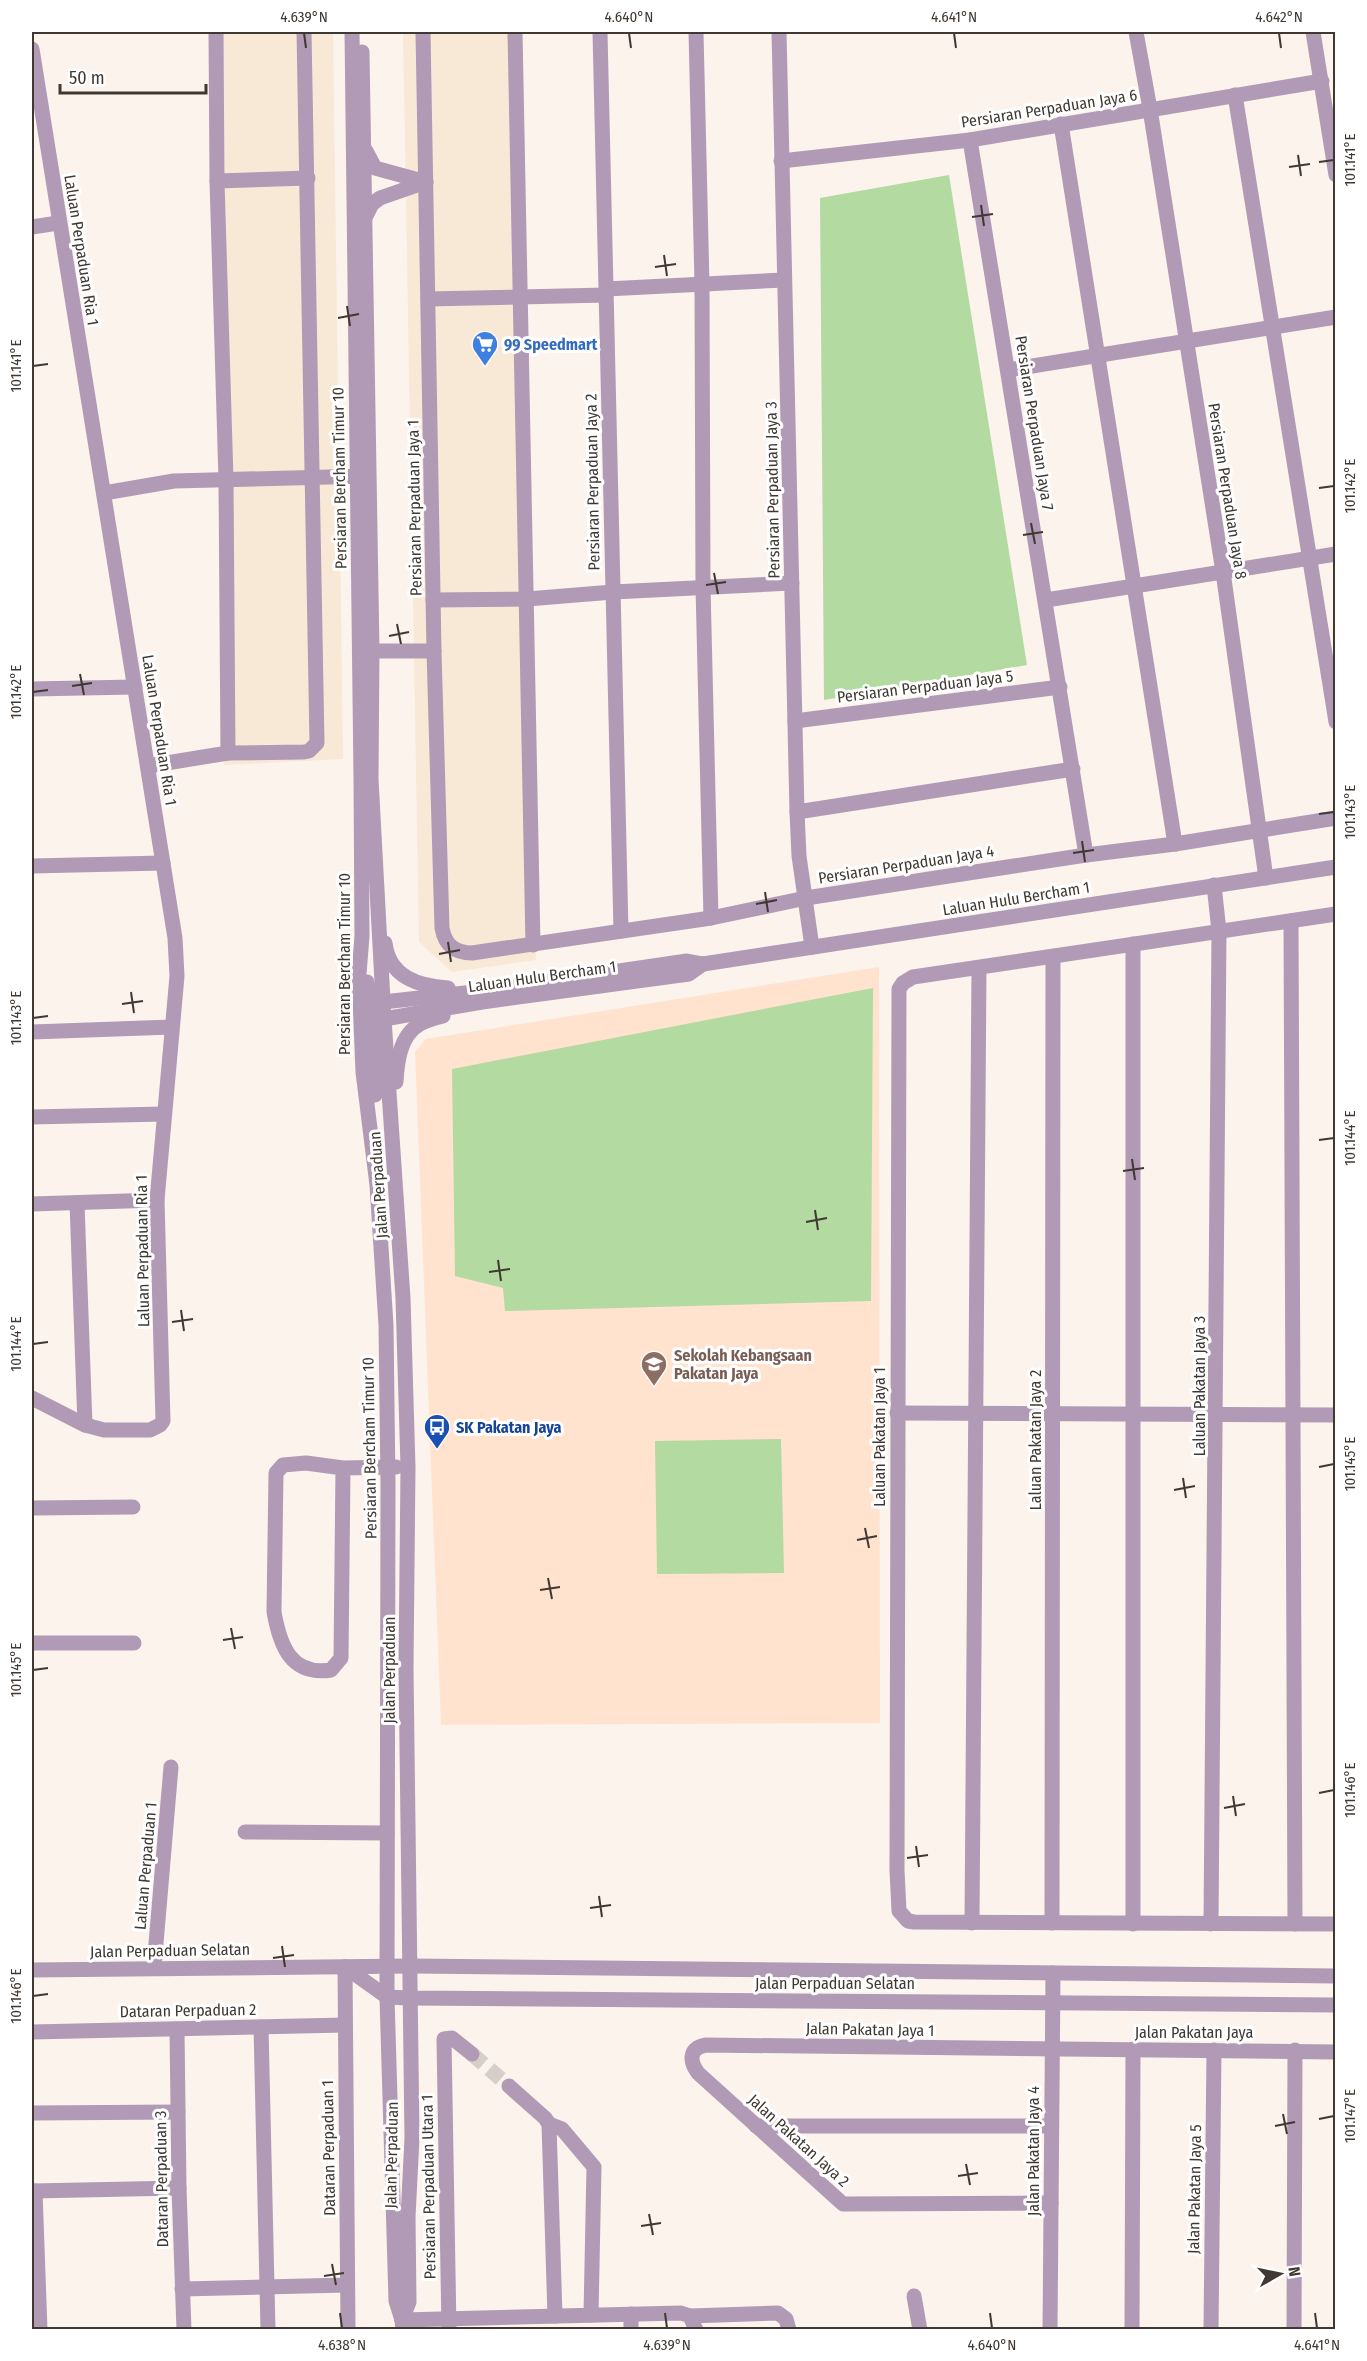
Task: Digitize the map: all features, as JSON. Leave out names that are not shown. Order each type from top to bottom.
[{"type":"street","points":[[216,32],[217,181],[226,479],[228,753]]},
{"type":"street","points":[[147,766],[228,753],[304,752],[309,751],[317,743],[304,32]]},
{"type":"street","name":"Persiaran Bercham Timur 10","points":[[352,32],[366,651],[380,1011]]},
{"type":"street","name":"Persiaran Bercham Timur 10","points":[[362,32],[365,218],[363,476]]},
{"type":"street","name":"Persiaran Perpaduan Jaya 1","points":[[423,32],[434,651],[442,928],[444,937],[455,950],[463,953],[484,952]]},
{"type":"street","points":[[515,32],[533,945]]},
{"type":"street","name":"Persiaran Perpaduan Jaya 2","points":[[600,32],[621,931]]},
{"type":"street","points":[[696,32],[702,284],[703,587],[711,918]]},
{"type":"street","name":"Persiaran Perpaduan Jaya 3","points":[[779,32],[797,812],[799,856],[812,947]]},
{"type":"street","name":"Persiaran Perpaduan Jaya 8","points":[[1136,32],[1223,572],[1266,878]]},
{"type":"street","points":[[1313,32],[1335,175]]},
{"type":"street","name":"Laluan Perpaduan Ria 1","points":[[32,49],[58,223],[163,862],[177,976],[157,1200],[163,1421],[150,1430],[104,1430],[85,1425]]},
{"type":"street","name":"Persiaran Perpaduan Jaya 6","points":[[781,161],[970,140],[1150,110],[1235,95],[1321,75],[1335,67]]},
{"type":"street","points":[[1235,95],[1335,722]]},
{"type":"street","points":[[1061,124],[1175,844]]},
{"type":"street","name":"Persiaran Perpaduan Jaya 7","points":[[970,140],[1086,855]]},
{"type":"street","points":[[364,146],[375,168],[426,182]]},
{"type":"street","points":[[217,181],[308,178]]},
{"type":"street","points":[[365,218],[372,204],[380,198],[426,182]]},
{"type":"street","points":[[32,227],[58,223]]},
{"type":"street","points":[[428,299],[521,297],[784,280]]},
{"type":"street","points":[[1008,370],[1335,316]]},
{"type":"street","points":[[104,493],[174,481],[363,476]]},
{"type":"street","points":[[1046,600],[1335,554]]},
{"type":"street","points":[[433,600],[527,599],[613,592],[792,583]]},
{"type":"street","points":[[366,651],[434,651]]},
{"type":"street","name":"Persiaran Bercham Timur 10","points":[[366,651],[362,936],[359,974],[363,1071],[377,1185],[386,1325],[387,1966]]},
{"type":"street","points":[[32,689],[135,687]]},
{"type":"street","name":"Persiaran Perpaduan Jaya 5","points":[[795,721],[1060,687]]},
{"type":"street","points":[[797,812],[1073,768]]},
{"type":"street","name":"Persiaran Perpaduan Jaya 4","points":[[484,952],[711,918],[806,898],[1335,818]]},
{"type":"street","points":[[32,867],[163,862]]},
{"type":"street","points":[[374,863],[386,953],[395,970],[421,986],[483,996]]},
{"type":"street","name":"Laluan Hulu Bercham 1","points":[[380,1011],[687,961],[703,964],[1335,867]]},
{"type":"street","name":"Laluan Pakatan Jaya 3","points":[[1211,1924],[1217,1414],[1219,931],[1214,885]]},
{"type":"street","points":[[1335,914],[979,968],[972,1923],[1335,1924]]},
{"type":"street","points":[[1291,921],[1296,1924]]},
{"type":"street","points":[[362,936],[369,996],[380,1011],[370,1024],[377,1185]]},
{"type":"street","points":[[1133,944],[1135,1414],[1133,1924]]},
{"type":"street","name":"Laluan Pakatan Jaya 2","points":[[1052,1923],[1053,957]]},
{"type":"street","name":"Laluan Pakatan Jaya 1","points":[[972,1923],[914,1922],[902,1917],[897,1905],[899,995],[903,983],[914,977],[979,968]]},
{"type":"street","points":[[396,1169],[396,1080],[399,1050],[418,1024],[483,996]]},
{"type":"street","name":"Jalan Perpaduan","points":[[380,1011],[396,1169],[403,1298],[408,1467],[406,1668],[412,2138],[408,2217],[409,2302],[403,2325]]},
{"type":"street","points":[[32,1032],[172,1027]]},
{"type":"street","points":[[32,1117],[164,1114]]},
{"type":"street","points":[[32,1204],[157,1200]]},
{"type":"street","points":[[32,1398],[85,1425],[77,1203]]},
{"type":"street","points":[[897,1413],[1335,1415]]},
{"type":"street","points":[[343,1468],[340,1658],[331,1670],[314,1671],[300,1666],[287,1652],[278,1634],[274,1612],[275,1480],[278,1469],[290,1464],[314,1463],[343,1468],[408,1467]]},
{"type":"street","points":[[32,1508],[133,1507]]},
{"type":"street","points":[[32,1642],[134,1642]]},
{"type":"street","points":[[386,1712],[392,1705],[392,1679],[398,1671],[406,1668]]},
{"type":"street","name":"Laluan Perpaduan 1","points":[[154,1967],[171,1767]]},
{"type":"street","points":[[245,1832],[387,1833]]},
{"type":"street","points":[[345,1966],[387,1997]]},
{"type":"street","name":"Dataran Perpaduan 1","points":[[345,1966],[348,2330]]},
{"type":"street","name":"Jalan Perpaduan","points":[[387,1966],[396,2301],[403,2325]]},
{"type":"street","name":"Jalan Perpaduan Selatan","points":[[32,1970],[410,1966],[1335,1976]]},
{"type":"street","name":"Jalan Pakatan Jaya 4","points":[[1050,2330],[1053,1973]]},
{"type":"street","name":"Jalan Perpaduan Selatan","points":[[387,1997],[1335,2005]]},
{"type":"street","name":"Dataran Perpaduan 2","points":[[32,2032],[345,2025]]},
{"type":"street","points":[[261,2027],[268,2330]]},
{"type":"street","name":"Dataran Perpaduan 3","points":[[177,2029],[184,2330]]},
{"type":"street","name":"Persiaran Perpaduan Utara 1","points":[[449,2324],[443,2043],[446,2038],[452,2038],[472,2054]]},
{"type":"street","name":"Jalan Pakatan Jaya 1","points":[[691,2055],[694,2050],[706,2045],[1052,2049]]},
{"type":"street","name":"Jalan Pakatan Jaya","points":[[1052,2049],[1335,2052]]},
{"type":"street","points":[[1132,2330],[1133,2049]]},
{"type":"street","name":"Jalan Pakatan Jaya 5","points":[[1211,2330],[1214,2050]]},
{"type":"street","points":[[1294,2330],[1295,2050]]},
{"type":"street","name":"Jalan Pakatan Jaya 2","points":[[691,2055],[691,2062],[698,2073],[846,2205],[1051,2203]]},
{"type":"street","points":[[509,2086],[549,2124],[549,2320]]},
{"type":"street","points":[[32,2113],[178,2112]]},
{"type":"street","points":[[549,2124],[562,2129],[594,2167],[591,2315]]},
{"type":"street","points":[[756,2126],[1052,2126]]},
{"type":"street","points":[[40,2330],[33,2191],[179,2188]]},
{"type":"street","points":[[182,2289],[347,2285]]},
{"type":"street","points":[[914,2296],[920,2330]]},
{"type":"street","points":[[403,2325],[549,2320],[591,2315],[681,2313],[693,2323],[778,2313],[786,2319],[789,2330]]},
{"type":"street","points":[[631,2314],[631,2330]]},
{"type":"shaded area","points":[[209,32],[333,32],[343,759],[224,765]]},
{"type":"shaded area","points":[[403,32],[513,32],[536,960],[452,972],[419,942]]},
{"type":"shaded area","name":"Sekolah Kebangsaan Pakatan Jaya","points":[[879,967],[880,1723],[441,1725],[415,1052],[426,1039]]},
{"type":"green space","points":[[949,175],[1027,665],[824,700],[820,198]]},
{"type":"green space","points":[[873,988],[871,1301],[505,1311],[503,1288],[455,1276],[452,1069]]},
{"type":"green space","points":[[781,1439],[784,1573],[657,1574],[655,1441]]},
{"type":"tunnel","points":[[472,2054],[509,2086]]},
{"type":"place","name":"99 Speedmart","points":[[485,367]]},
{"type":"place","name":"Sekolah Kebangsaan Pakatan Jaya","points":[[654,1387]]},
{"type":"place","name":"SK Pakatan Jaya","points":[[437,1450]]}]
